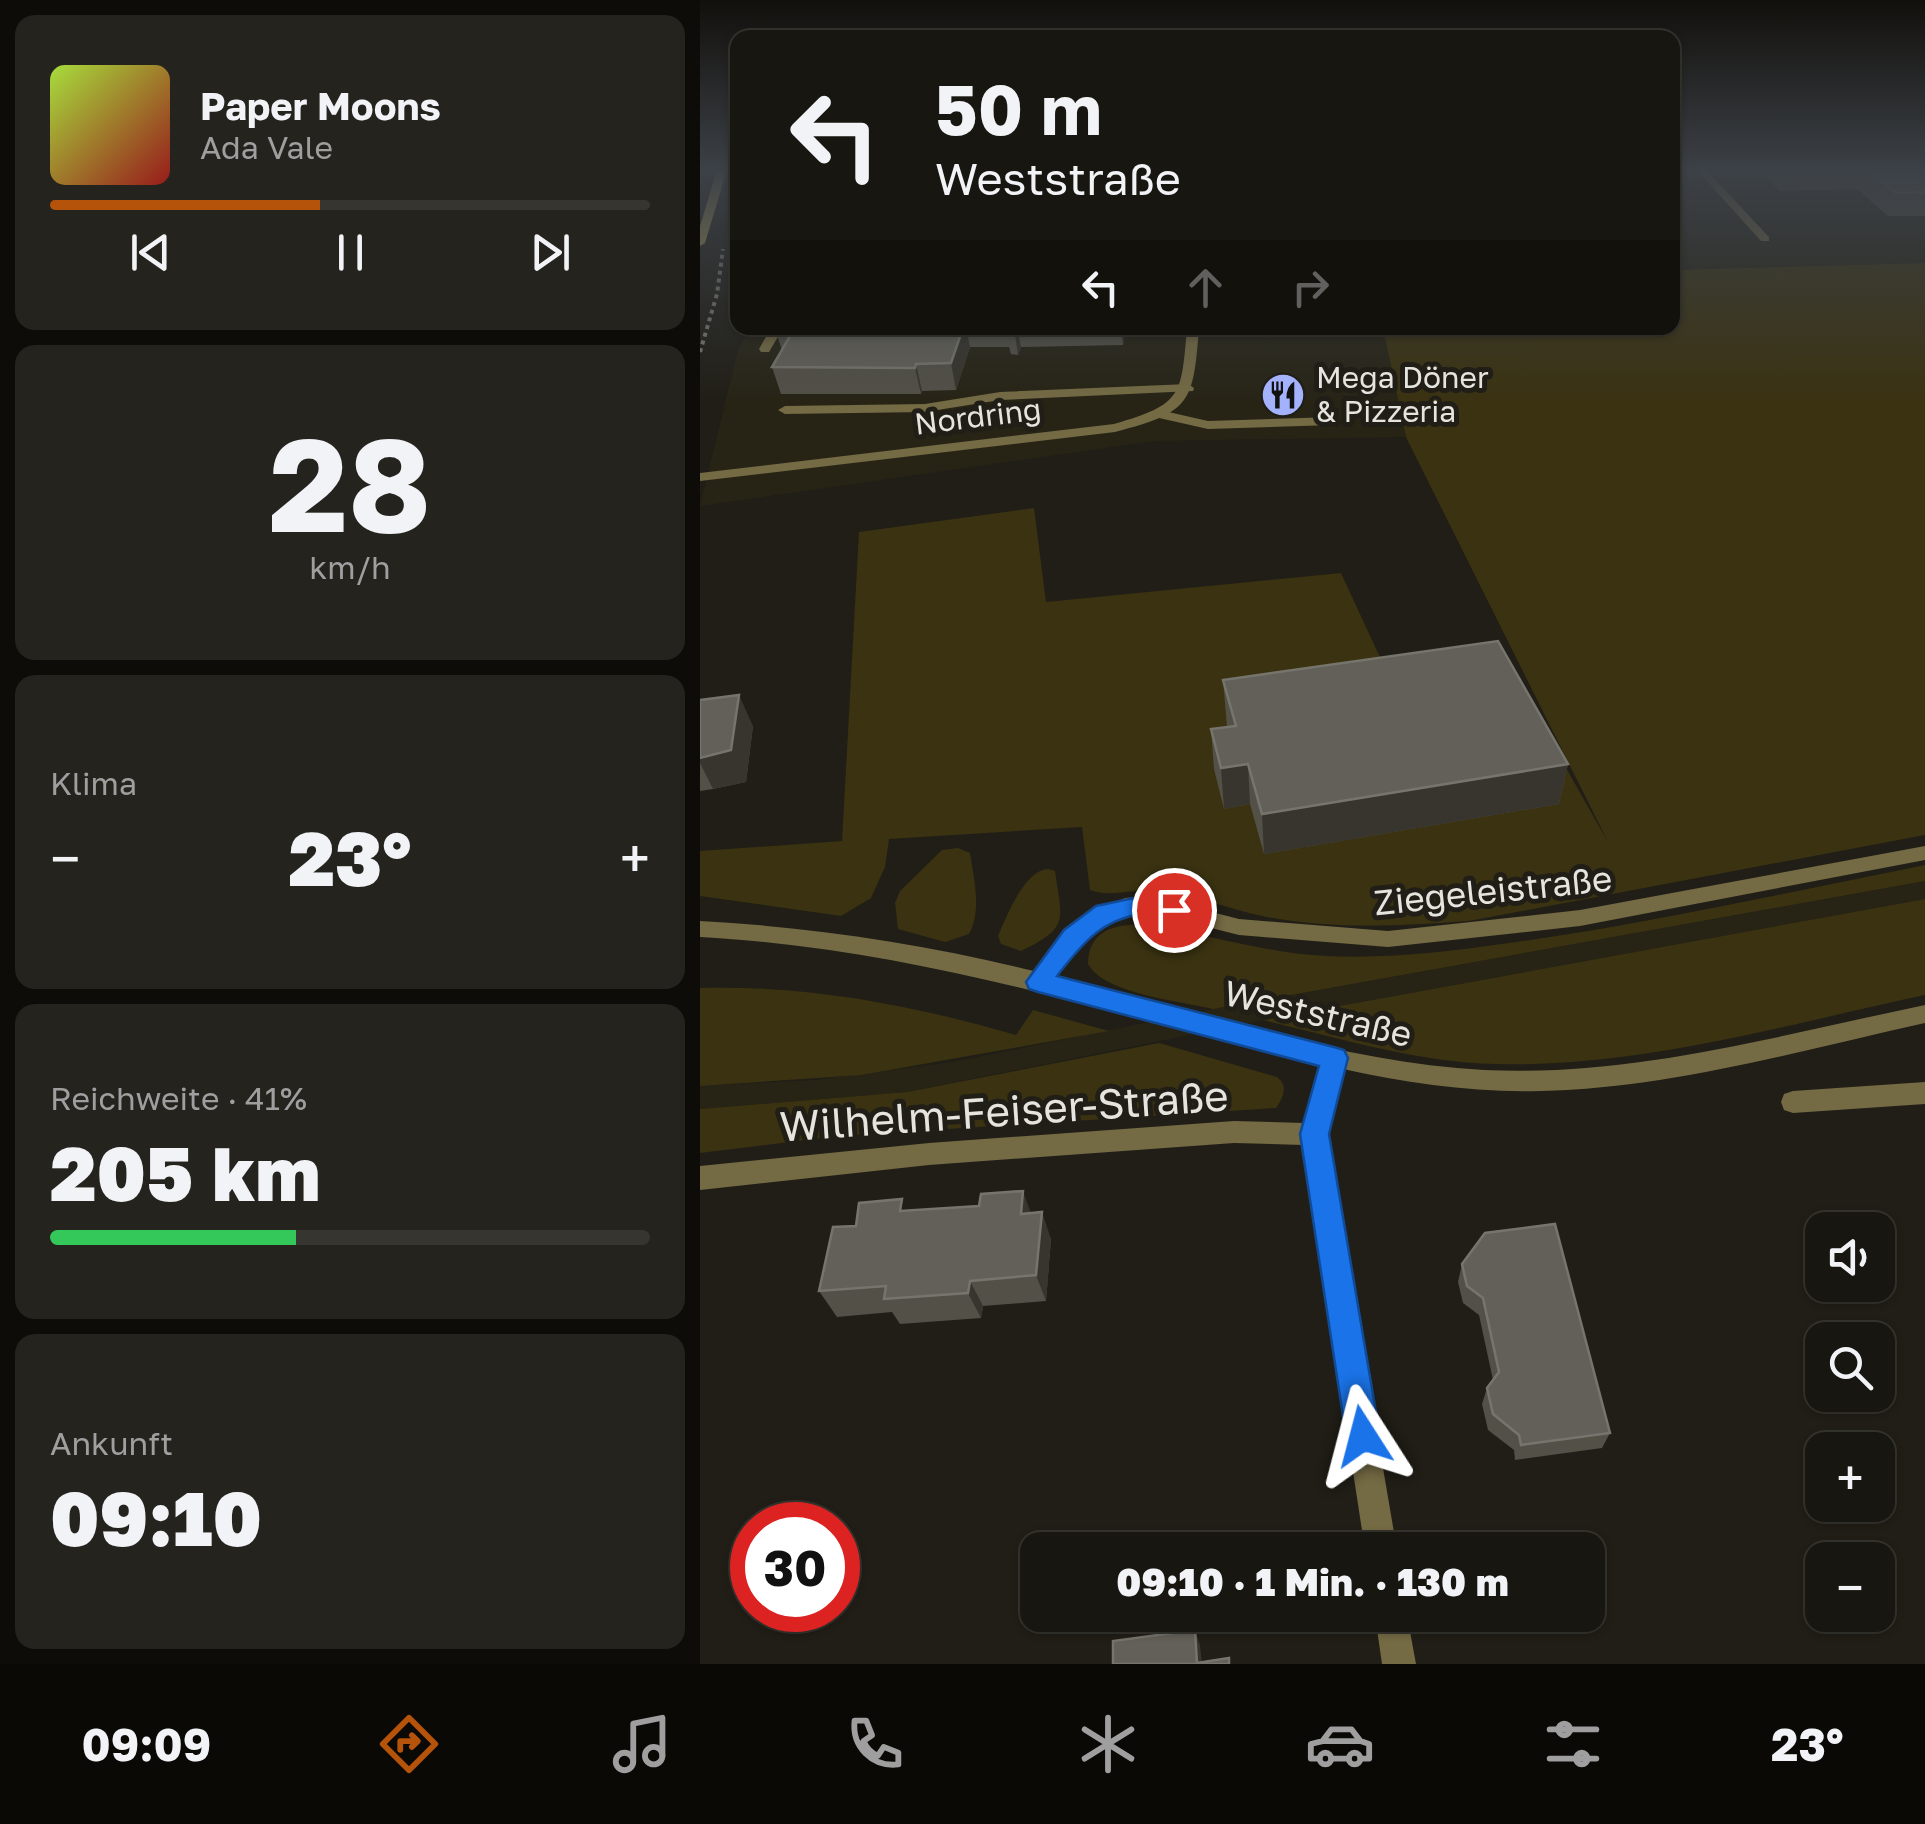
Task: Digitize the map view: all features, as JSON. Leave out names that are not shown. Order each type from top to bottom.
[{"type":"street","points":[[765,349],[773,335]]},
{"type":"street","points":[[1164,415],[1181,403],[1188,388],[1192,335]]},
{"type":"street","points":[[785,410],[925,408],[1000,396],[1188,388]]},
{"type":"street","points":[[1164,415],[1208,425],[1333,421]]},
{"type":"street","name":"Nordring","points":[[700,477],[1114,428],[1164,415]]},
{"type":"street","name":"Ziegeleistraße","points":[[1038,982],[1087,924],[1126,906],[1148,904],[1239,926],[1388,939],[1580,918],[1925,853]]},
{"type":"street","name":"Weststraße","points":[[700,929],[815,935],[895,948],[1334,1058],[1485,1080],[1580,1078],[1678,1065],[1925,1014]]},
{"type":"street","points":[[1334,1058],[1314,1134],[1378,1532]]},
{"type":"street","points":[[1793,1102],[1925,1093]]},
{"type":"street","name":"Wilhelm-Feiser-Straße","points":[[700,1178],[929,1154],[1234,1132],[1314,1134]]},
{"type":"street","points":[[1394,1632],[1399,1664]]},
{"type":"path","points":[[700,352],[717,294],[723,248]]},
{"type":"shaded area","points":[[1680,248],[1925,248],[1925,263],[1680,270]]},
{"type":"shaded area","points":[[1925,263],[1925,835],[1469,921],[1418,924],[1313,923],[1262,916],[1166,891],[1090,890],[1082,827],[889,839],[885,867],[871,898],[841,916],[700,896],[700,851],[842,841],[859,532],[1034,508],[1046,602],[1341,573],[1391,681],[1508,665],[1609,844],[1406,437],[1384,335],[1680,335],[1680,270]]},
{"type":"shaded area","points":[[746,335],[1384,335],[1406,437],[1153,441],[700,506],[738,350]]},
{"type":"shaded area","points":[[958,848],[970,853],[975,884],[975,915],[969,934],[945,942],[898,929],[895,903],[900,891],[942,850]]},
{"type":"shaded area","points":[[1925,865],[1925,881],[1213,1009],[1126,989],[1110,983],[1088,964],[1093,944],[1104,932],[1122,926],[1165,927],[1314,955],[1422,954],[1619,926]]},
{"type":"shaded area","points":[[1049,869],[1055,871],[1060,901],[1055,928],[1021,951],[1001,944],[998,936],[1018,895],[1032,877]]},
{"type":"shaded area","points":[[1925,881],[1925,899],[1263,1020],[907,1092],[700,1109],[700,1086],[815,1080],[953,1062],[1213,1009]]},
{"type":"shaded area","points":[[1925,899],[1925,995],[1658,1052],[1549,1063],[1465,1062],[1407,1054],[1263,1020]]},
{"type":"shaded area","points":[[700,988],[781,990],[860,999],[1016,1035],[1033,1010],[1109,1031],[861,1075],[700,1086]]},
{"type":"shaded area","points":[[1159,1043],[1277,1077],[1284,1088],[1281,1100],[1276,1108],[839,1136],[700,1153],[700,1109],[907,1092]]},
{"type":"building","points":[[791,335],[961,335],[951,363],[916,364],[915,368],[772,367]]},
{"type":"building","points":[[1498,641],[1568,764],[1262,814],[1248,764],[1221,768],[1211,729],[1236,726],[1223,680]]},
{"type":"building","points":[[739,695],[731,750],[700,758],[700,700]]},
{"type":"building","points":[[1023,1191],[1021,1214],[1042,1212],[1036,1275],[970,1281],[968,1293],[884,1299],[886,1286],[819,1291],[833,1227],[856,1226],[859,1203],[902,1199],[900,1211],[979,1206],[981,1194]]},
{"type":"building","points":[[1555,1224],[1610,1433],[1521,1445],[1519,1435],[1493,1414],[1487,1388],[1499,1372],[1483,1298],[1467,1286],[1462,1264],[1485,1233]]},
{"type":"building","points":[[1195,1632],[1197,1663],[1229,1658],[1229,1664],[1113,1664],[1113,1641]]},
{"type":"place","name":"Mega Döner & Pizzeria","points":[[1283,395]]},
{"type":"route","points":[[1174,910],[1148,904],[1105,912],[1073,936],[1038,982],[1334,1058],[1314,1134],[1363,1436]]}]
